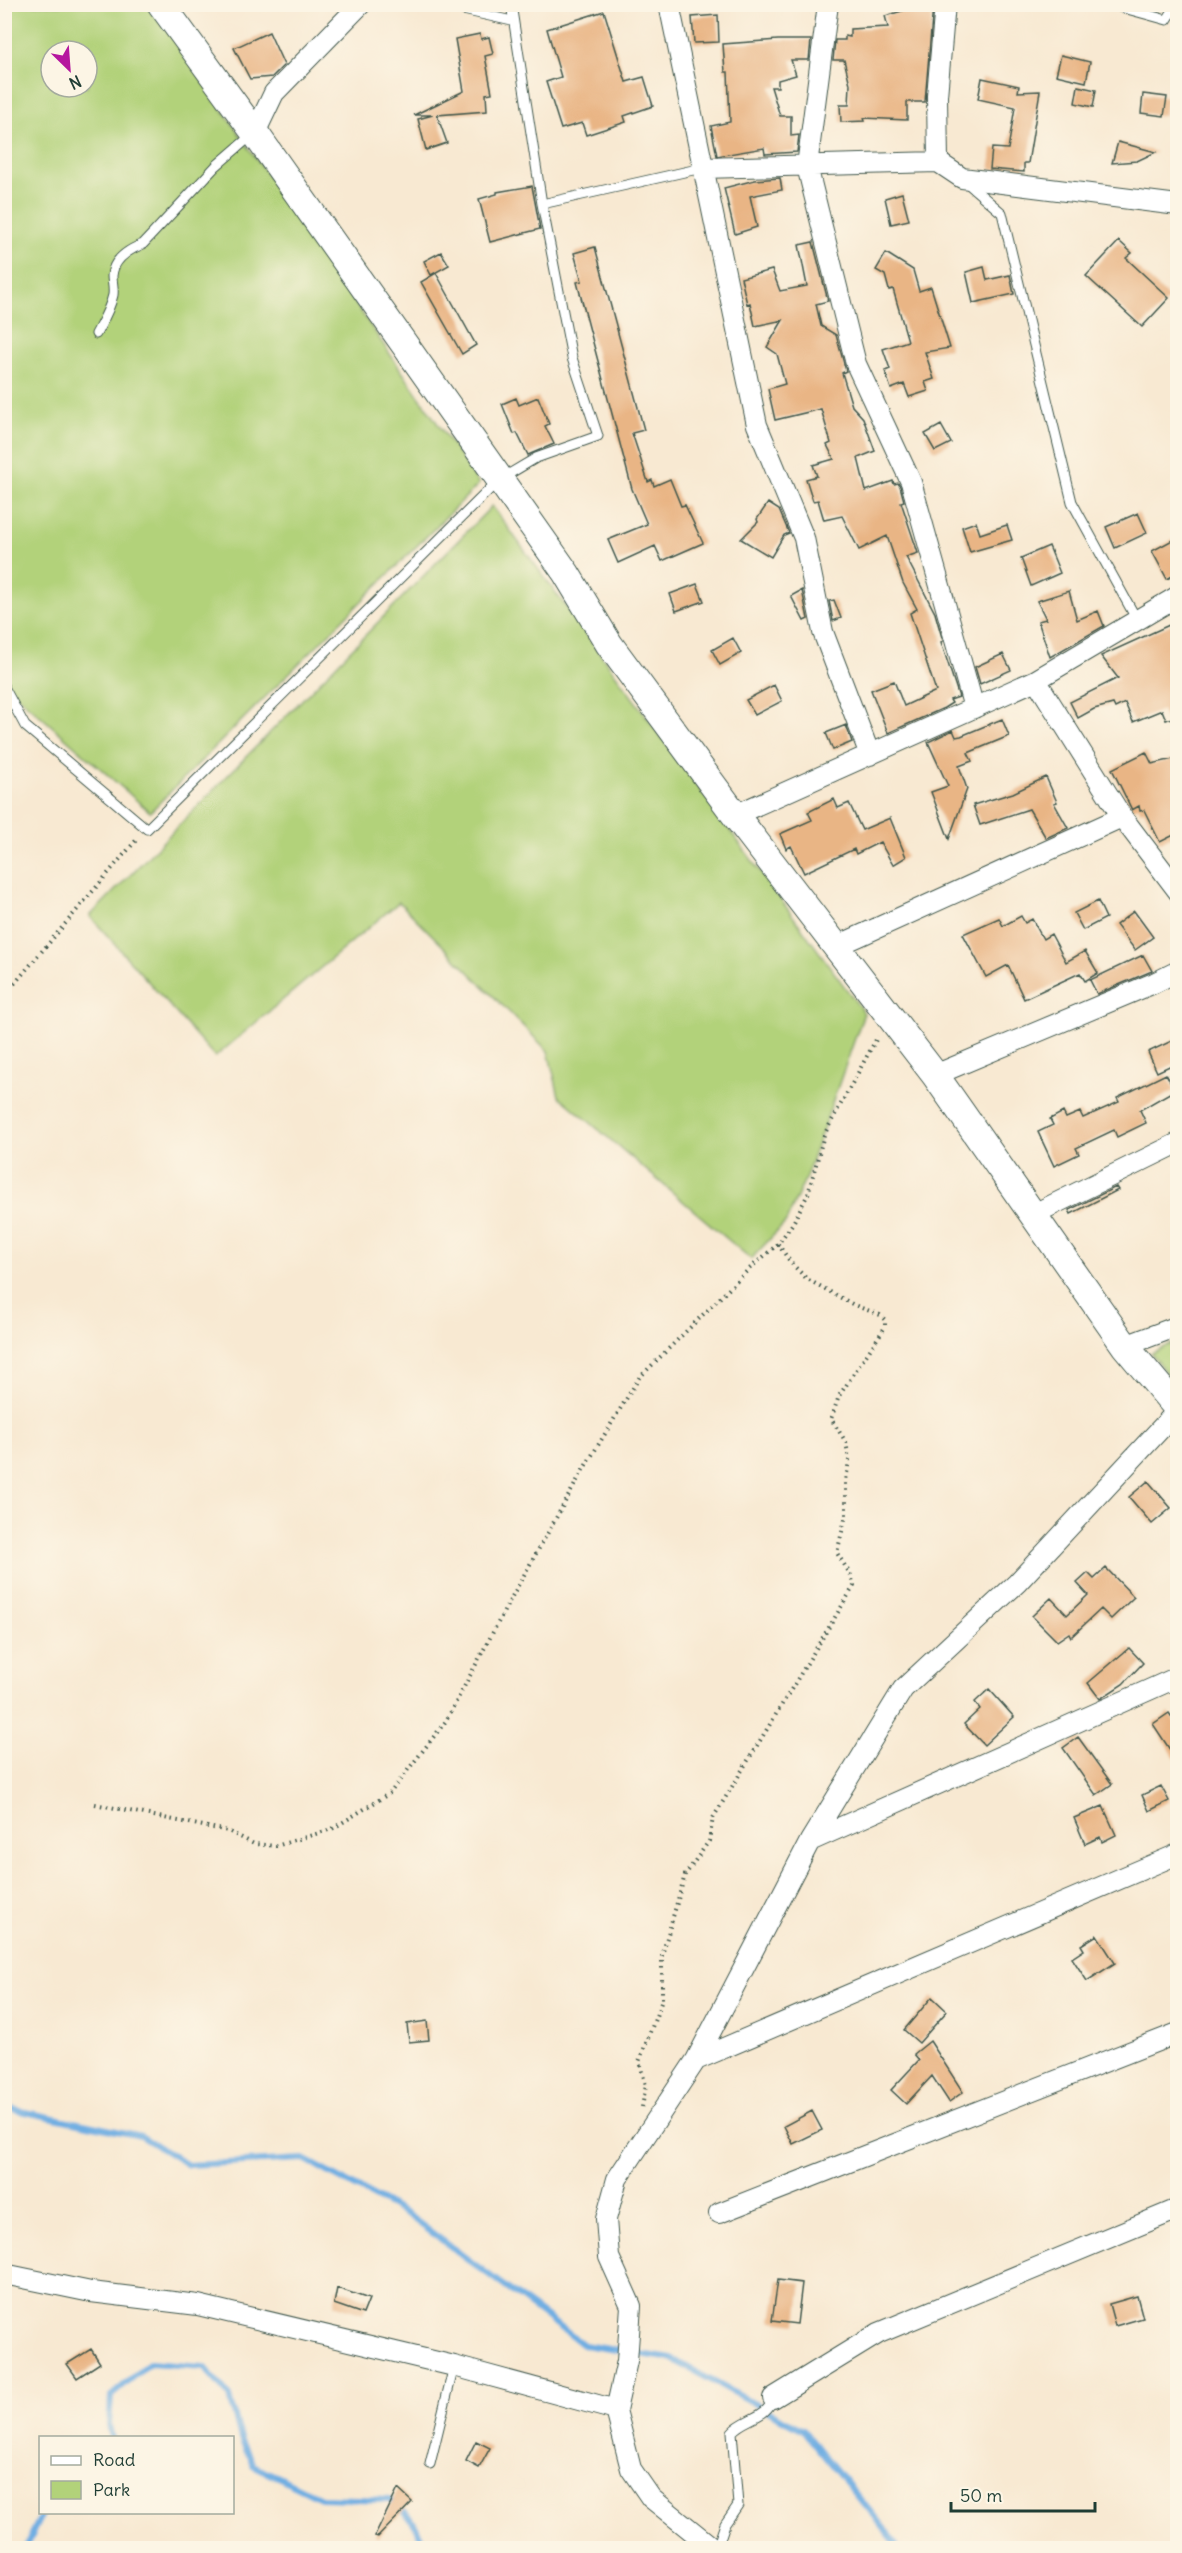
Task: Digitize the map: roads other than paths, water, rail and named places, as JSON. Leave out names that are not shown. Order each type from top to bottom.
[{"type":"street","points":[[161,4],[255,132],[566,573],[609,644],[735,815],[935,1075],[1125,1346],[1178,1410],[1017,1583],[903,1689],[810,1840],[696,2060],[617,2179],[606,2219],[609,2257],[631,2306],[627,2361],[616,2410],[631,2469],[651,2498],[715,2548]]},
{"type":"street","points":[[255,132],[274,93],[361,4]]},
{"type":"street","points":[[669,4],[757,425],[804,538],[823,632],[870,755]]},
{"type":"street","points":[[828,4],[807,166],[856,364],[911,482],[974,708]]},
{"type":"street","points":[[938,162],[937,96],[945,4]]},
{"type":"street","points":[[702,168],[938,162],[962,178],[1178,205]]},
{"type":"street","points":[[735,815],[1036,680],[1178,596]]},
{"type":"street","points":[[1036,680],[1122,817],[1178,891]]},
{"type":"street","points":[[835,947],[1122,817]]},
{"type":"street","points":[[935,1075],[1178,971]]},
{"type":"street","points":[[1032,1215],[1178,1143]]},
{"type":"street","points":[[1125,1346],[1178,1326]]},
{"type":"street","points":[[810,1840],[1178,1677]]},
{"type":"street","points":[[696,2060],[1178,1854]]},
{"type":"street","points":[[719,2212],[1178,2032]]},
{"type":"street","points":[[772,2402],[879,2333],[1178,2209]]},
{"type":"street","points":[[4,2274],[91,2292],[198,2305],[454,2366],[616,2410]]},
{"type":"lane","points":[[436,4],[512,21]]},
{"type":"lane","points":[[4,687],[25,726],[147,829],[499,480],[536,458],[598,436],[572,358],[542,204],[511,4]]},
{"type":"lane","points":[[1109,4],[1167,20],[1177,4]]},
{"type":"lane","points":[[96,334],[109,308],[114,291],[112,277],[115,263],[131,249],[143,244],[216,166],[255,132]]},
{"type":"lane","points":[[542,204],[702,168]]},
{"type":"lane","points":[[962,178],[1002,213],[1072,502],[1137,620]]},
{"type":"lane","points":[[430,2464],[454,2366]]},
{"type":"lane","points":[[715,2548],[725,2524],[738,2505],[732,2432],[738,2425],[760,2415],[772,2402]]},
{"type":"waterway","points":[[4,2106],[141,2136],[188,2165],[304,2159],[408,2215],[584,2345],[672,2359],[803,2430],[898,2548]]},
{"type":"waterway","points":[[112,2436],[109,2425],[111,2396],[150,2363],[204,2367],[230,2397],[241,2439],[253,2465],[321,2498],[390,2500],[411,2518],[427,2548]]},
{"type":"waterway","points":[[25,2548],[42,2514]]},
{"type":"waterway","points":[[511,2548],[519,2545],[533,2548]]}]
